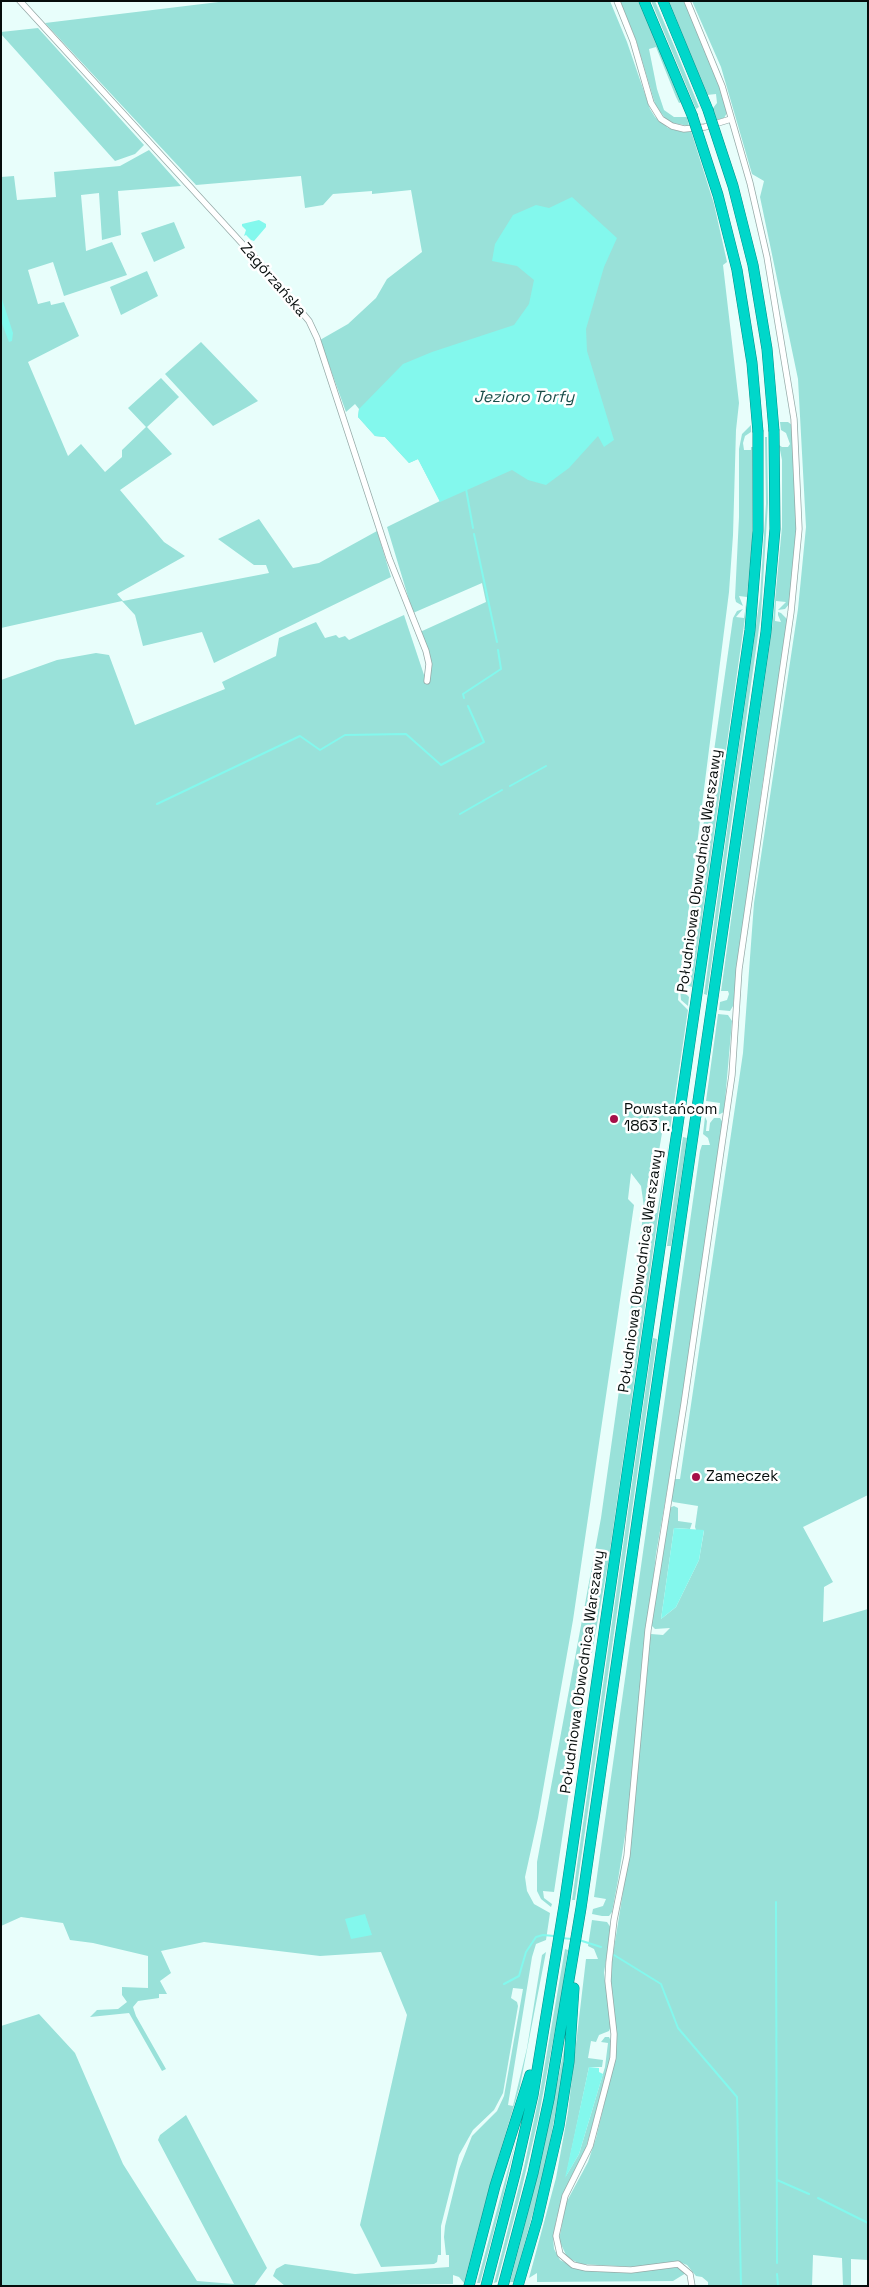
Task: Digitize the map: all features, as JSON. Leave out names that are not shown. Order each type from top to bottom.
[{"type":"highway","name":"Południowa Obwodnica Warszawy","points":[[486,2286],[518,2160],[550,1999],[559,1942],[752,613],[759,517],[758,432],[752,363],[735,263],[718,195],[692,115],[644,1]]},
{"type":"highway","name":"Południowa Obwodnica Warszawy","points":[[502,2286],[533,2173],[548,2107],[574,1957],[770,600],[776,517],[774,431],[767,349],[753,265],[733,186],[708,110],[663,1]]},
{"type":"highway","points":[[518,2286],[537,2221],[558,2126],[569,2062],[574,2003],[574,1957]]},
{"type":"highway","points":[[469,2286],[550,1999]]},
{"type":"street","name":"Zagórzańska","points":[[20,1],[270,274],[309,321],[320,346],[389,558],[426,651],[428,664],[427,681]]},
{"type":"street","points":[[617,1],[633,40],[651,102],[661,119],[672,126],[689,129],[731,119]]},
{"type":"street","points":[[687,1],[713,61],[731,119],[767,257],[791,397],[799,508],[796,570],[739,969],[732,1075],[684,1404],[648,1630],[627,1856],[614,1920],[609,1962],[608,1981],[614,2034],[613,2058],[590,2146],[563,2201],[556,2236],[560,2254],[573,2265],[586,2268],[636,2270],[678,2264],[690,2274],[692,2286]]},
{"type":"shaded area","points":[[227,1],[610,1],[627,42],[650,109],[655,117],[668,128],[683,132],[691,131],[714,204],[727,262],[723,265],[739,403],[736,430],[733,535],[729,592],[679,986],[678,1000],[688,1010],[670,1130],[662,1133],[650,1213],[657,1213],[669,1140],[608,1564],[580,1719],[554,1892],[543,1891],[544,1898],[552,1904],[551,1907],[541,1899],[537,1891],[537,1862],[601,1518],[638,1256],[644,1207],[641,1186],[631,1173],[628,1199],[634,1205],[573,1620],[538,1818],[525,1877],[527,1891],[534,1904],[550,1913],[546,1940],[536,1944],[532,1957],[508,2105],[513,2106],[527,2048],[542,1955],[546,1952],[520,2086],[490,2185],[464,2283],[459,2277],[453,2275],[453,2284],[285,2286],[273,2276],[276,2269],[285,2264],[355,2274],[449,2267],[449,2255],[446,2255],[444,2237],[445,2226],[459,2169],[472,2136],[497,2111],[504,2096],[523,1989],[513,1988],[511,1998],[517,2002],[518,2006],[503,2093],[494,2110],[473,2130],[459,2155],[441,2226],[441,2255],[438,2255],[437,2262],[434,2264],[381,2267],[360,2225],[407,2015],[381,1952],[320,1956],[204,1942],[161,1951],[171,1973],[160,1981],[167,1994],[159,1994],[159,1998],[138,2001],[133,2007],[136,2016],[166,2069],[162,2071],[129,2013],[90,2017],[97,2010],[118,2009],[127,2002],[122,1995],[122,1987],[148,1988],[148,1956],[93,1943],[70,1940],[63,1923],[21,1917],[1,1926],[1,680],[57,660],[96,653],[109,655],[135,725],[225,689],[222,682],[276,656],[279,638],[316,622],[325,638],[336,635],[339,638],[345,636],[349,640],[404,615],[424,675],[432,669],[420,632],[486,602],[482,583],[413,613],[387,527],[440,501],[418,459],[409,463],[385,437],[375,436],[358,417],[359,409],[355,404],[346,412],[320,340],[348,324],[376,298],[387,279],[422,252],[411,190],[372,194],[372,191],[333,194],[323,205],[305,208],[301,176],[196,185],[45,23]]},
{"type":"shaded area","points":[[620,1],[638,1],[682,102],[679,103],[676,97],[656,47],[649,49],[657,89],[664,110],[674,117],[687,117],[689,126],[673,123],[666,119],[656,107],[636,40]]},
{"type":"shaded area","points":[[651,1],[655,1],[675,48],[699,107],[696,109]]},
{"type":"shaded area","points":[[669,1],[684,1],[721,90],[727,113],[724,118],[717,120],[713,108],[717,103],[716,94],[707,95]]},
{"type":"shaded area","points":[[692,1],[868,1],[868,1495],[803,1527],[833,1582],[824,1587],[823,1622],[868,1609],[868,2260],[851,2259],[851,2286],[843,2286],[842,2258],[813,2255],[812,2286],[708,2286],[708,2282],[702,2277],[696,2276],[687,2265],[677,2261],[636,2267],[580,2264],[567,2257],[559,2240],[566,2203],[588,2162],[596,2138],[616,2055],[610,1973],[626,1873],[650,1638],[651,1634],[663,1635],[670,1628],[655,1629],[651,1625],[669,1508],[674,1506],[678,1508],[678,1521],[692,1523],[690,1529],[674,1528],[661,1619],[676,1607],[699,1560],[704,1531],[696,1530],[695,1527],[698,1506],[673,1502],[670,1499],[674,1479],[680,1479],[743,1053],[754,903],[798,609],[806,527],[798,379],[760,197],[764,181],[752,174],[721,67]]},
{"type":"shaded area","points":[[38,28],[144,145],[135,154],[115,161],[1,34],[1,32]]},
{"type":"shaded area","points":[[149,150],[181,186],[118,191],[121,235],[102,240],[99,193],[81,195],[86,251],[112,242],[127,275],[64,296],[53,262],[28,270],[38,304],[50,301],[51,305],[64,302],[79,336],[28,362],[68,456],[81,444],[105,472],[122,457],[122,450],[146,427],[128,408],[161,378],[179,397],[147,427],[172,454],[120,490],[164,542],[185,556],[117,594],[123,601],[269,573],[266,565],[254,565],[218,539],[259,519],[293,568],[319,563],[377,531],[391,577],[214,663],[202,632],[143,646],[135,615],[122,601],[1,628],[1,177],[14,176],[17,200],[56,197],[54,172],[120,166]]},
{"type":"shaded area","points":[[174,222],[185,248],[154,262],[141,233]]},
{"type":"shaded area","points":[[147,271],[158,296],[121,315],[110,287]]},
{"type":"shaded area","points":[[201,342],[258,401],[213,426],[165,374]]},
{"type":"shaded area","points":[[780,422],[788,422],[792,425],[797,519],[790,603],[785,609],[778,610],[786,602],[776,601],[775,621],[781,622],[778,612],[781,613],[787,619],[787,625],[762,787],[733,1006],[730,1011],[719,1010],[720,1002],[727,1000],[729,994],[728,991],[721,991],[773,621],[782,527],[782,460],[779,445],[788,447],[790,444],[786,433],[781,430]]},
{"type":"shaded area","points":[[751,425],[751,432],[745,436],[743,443],[744,450],[751,450],[751,447],[753,447],[752,542],[747,597],[739,596],[743,606],[736,602],[739,449],[742,434]]},
{"type":"shaded area","points":[[765,437],[767,437],[768,503],[761,614],[707,995],[704,994],[760,597],[766,504]]},
{"type":"shaded area","points":[[747,598],[692,987],[686,985],[684,992],[689,997],[688,1006],[681,1000],[680,989],[733,618],[737,611],[743,609],[736,617],[744,618]]},
{"type":"shaded area","points":[[718,1014],[728,1015],[732,1021],[724,1112],[718,1115],[712,1111],[719,1112],[720,1103],[706,1101]]},
{"type":"shaded area","points":[[705,1117],[707,1121],[706,1131],[709,1131],[710,1123],[714,1118],[720,1118],[723,1123],[677,1433],[656,1554],[627,1823],[612,1912],[609,1916],[602,1916],[592,1914],[593,1909],[603,1906],[606,1899],[594,1897],[700,1151],[702,1145],[710,1145],[708,1138],[703,1134]]},
{"type":"shaded area","points":[[683,1137],[687,1138],[671,1246],[667,1246]]},
{"type":"shaded area","points":[[653,1338],[657,1339],[575,1900],[572,1900]]},
{"type":"shaded area","points":[[592,1920],[607,1922],[611,1928],[604,1973],[611,2026],[609,2031],[599,2035],[596,2042],[591,2041],[588,2058],[603,2060],[602,2067],[589,2067],[566,2176],[579,2154],[605,2067],[608,2043],[601,2042],[605,2037],[609,2037],[611,2041],[609,2066],[585,2151],[557,2216],[553,2237],[554,2249],[560,2260],[578,2269],[629,2273],[672,2267],[680,2268],[686,2273],[673,2281],[537,2282],[537,2273],[529,2278],[556,2178],[568,2112],[586,1959],[598,1959],[594,1949],[588,1946]]},
{"type":"shaded area","points":[[565,1949],[568,1950],[560,2004],[538,2120],[497,2282],[494,2283],[524,2167],[540,2092]]},
{"type":"shaded area","points":[[39,2014],[75,2053],[123,2164],[197,2281],[234,2284],[158,2140],[160,2135],[186,2115],[267,2268],[254,2286],[1,2286],[1,2026]]},
{"type":"shaded area","points":[[565,2045],[562,2078],[544,2173],[514,2282],[510,2282],[541,2162]]},
{"type":"shaded area","points":[[516,2140],[480,2283],[477,2283]]},
{"type":"water","name":"Jezioro Torfy","points":[[572,197],[617,238],[604,267],[586,329],[587,351],[614,440],[604,447],[598,436],[569,468],[546,485],[528,480],[512,470],[440,502],[418,459],[409,463],[385,437],[375,436],[358,417],[359,409],[403,364],[432,352],[514,325],[529,304],[534,280],[517,266],[492,261],[495,244],[513,215],[536,205],[549,208]]},
{"type":"water","points":[[259,220],[266,224],[266,227],[254,241],[246,235],[244,236],[246,230],[242,224]]},
{"type":"water","points":[[1,296],[13,333],[12,341],[9,342],[1,321]]},
{"type":"water","points":[[674,1528],[704,1530],[699,1560],[676,1607],[661,1619]]},
{"type":"water","points":[[365,1914],[372,1935],[351,1939],[345,1919]]},
{"type":"water","points":[[589,2067],[599,2068],[599,2072],[603,2074],[579,2154],[565,2178]]},
{"type":"waterway","points":[[466,489],[473,528]]},
{"type":"waterway","points":[[474,534],[497,642]]},
{"type":"waterway","points":[[464,698],[463,694],[501,669],[498,650]]},
{"type":"waterway","points":[[157,804],[300,736],[320,750],[345,735],[406,734],[441,765],[484,742],[468,706]]},
{"type":"waterway","points":[[510,786],[546,766]]},
{"type":"waterway","points":[[460,814],[502,790]]},
{"type":"waterway","points":[[776,1902],[777,2263]]},
{"type":"waterway","points":[[504,1984],[519,1976],[526,1952],[536,1937],[543,1935],[554,1936]]},
{"type":"waterway","points":[[561,1938],[572,1939]]},
{"type":"waterway","points":[[579,1940],[601,1947]]},
{"type":"waterway","points":[[614,1955],[661,1984],[678,2028],[737,2097],[741,2286]]},
{"type":"waterway","points":[[777,2180],[809,2194]]},
{"type":"waterway","points":[[818,2198],[868,2223]]},
{"type":"waterway","points":[[777,2274],[778,2286]]},
{"type":"place","name":"Powstańcom 1863 r.","points":[[614,1119]]},
{"type":"place","name":"Zameczek","points":[[696,1477]]}]
